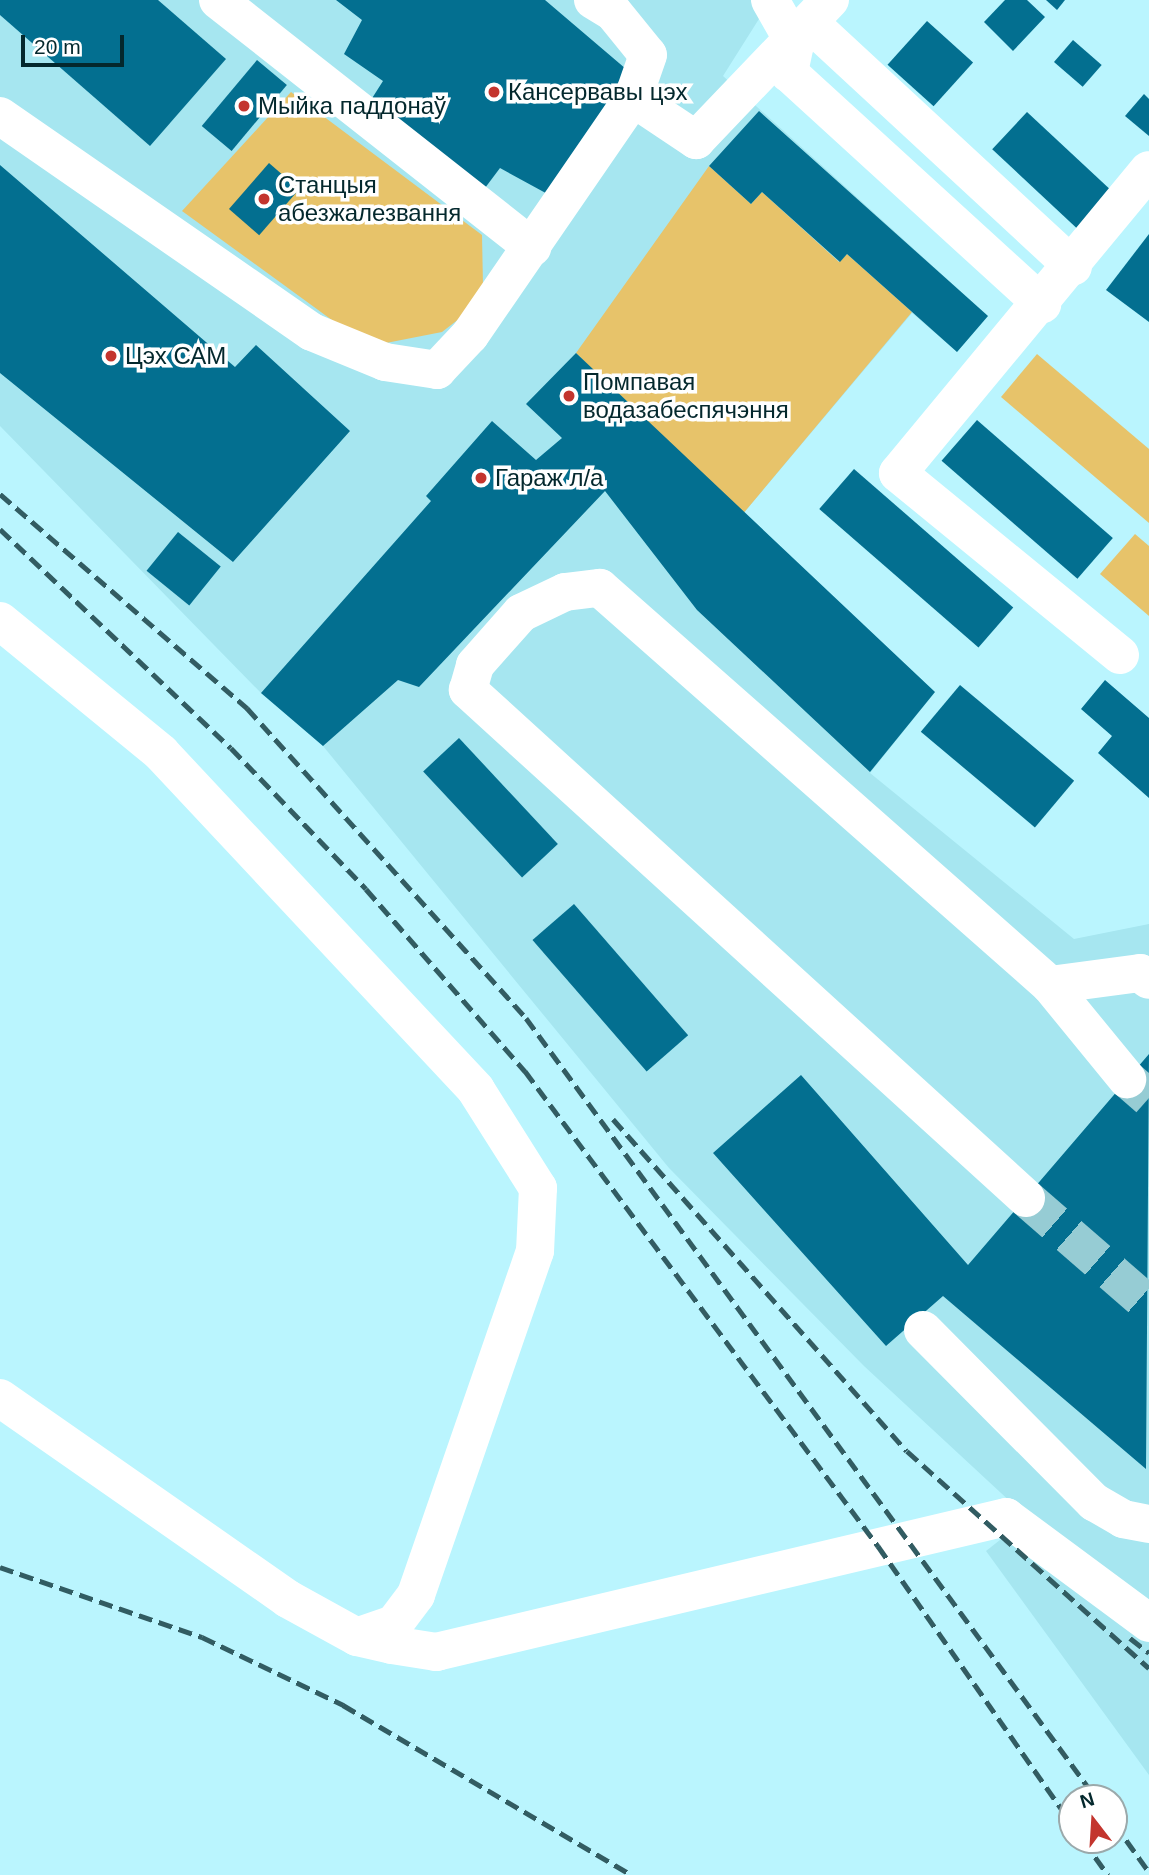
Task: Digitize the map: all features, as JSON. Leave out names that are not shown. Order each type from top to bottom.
[{"type":"lane","points":[[218,0],[532,247]]},
{"type":"lane","points":[[0,116],[312,332],[385,362],[437,370],[532,247],[633,98],[648,55],[613,12],[593,0]]},
{"type":"lane","points":[[770,0],[812,22],[1073,267]]},
{"type":"lane","points":[[633,98],[696,140],[812,22]]},
{"type":"lane","points":[[812,22],[789,73],[1042,304]]},
{"type":"lane","points":[[1120,655],[898,473],[1073,267],[1149,170]]},
{"type":"lane","points":[[1026,1198],[468,690],[475,665],[521,614],[565,592],[600,588],[1050,985],[1127,1079]]},
{"type":"lane","points":[[0,621],[161,752],[475,1090],[538,1188],[535,1251],[416,1595],[394,1623],[357,1637]]},
{"type":"lane","points":[[1050,985],[1140,973],[1149,980]]},
{"type":"lane","points":[[923,1330],[1094,1502],[1123,1519],[1149,1524]]},
{"type":"lane","points":[[0,1398],[288,1599],[357,1637],[436,1652],[1006,1517],[1149,1623]]},
{"type":"shaded area","points":[[0,0],[771,0],[723,76],[988,316],[957,352],[912,313],[742,515],[935,692],[870,773],[1074,939],[1149,924],[1149,1775],[986,1551],[1028,1518],[864,1366],[669,1168],[323,746],[261,693],[0,426]]},
{"type":"shaded area","points":[[291,92],[482,235],[483,286],[473,308],[442,332],[386,343],[336,323],[182,211]]},
{"type":"shaded area","points":[[709,166],[751,204],[762,192],[839,262],[847,254],[912,312],[742,515],[576,353]]},
{"type":"shaded area","points":[[1037,354],[1149,449],[1149,523],[1001,397]]},
{"type":"shaded area","points":[[1135,534],[1149,546],[1149,616],[1100,574]]},
{"type":"building","points":[[0,0],[158,0],[226,59],[150,146],[0,15]]},
{"type":"building","name":"Кансервавы цэх","points":[[336,0],[545,0],[626,69],[553,197],[500,168],[482,192],[369,103],[383,81],[344,54],[362,20]]},
{"type":"building","points":[[1005,0],[1027,0],[1045,17],[1013,51],[984,22]]},
{"type":"building","points":[[1046,0],[1065,0],[1057,10]]},
{"type":"building","points":[[927,21],[973,62],[934,106],[888,65]]},
{"type":"building","points":[[1073,40],[1102,65],[1083,87],[1054,62]]},
{"type":"building","name":"Мыйка паддонаў","points":[[257,60],[287,85],[232,151],[202,126]]},
{"type":"building","points":[[1144,94],[1149,99],[1149,136],[1125,116]]},
{"type":"building","points":[[759,111],[988,316],[957,352],[847,254],[840,262],[762,192],[751,204],[709,166]]},
{"type":"building","points":[[1027,112],[1112,191],[1077,228],[992,149]]},
{"type":"building","name":"Станцыя абезжалезвання","points":[[269,163],[299,189],[259,235],[229,209]]},
{"type":"building","name":"Цэх САМ","points":[[0,165],[235,367],[256,345],[350,431],[233,562],[0,373]]},
{"type":"building","points":[[1149,234],[1149,322],[1106,290]]},
{"type":"building","points":[[576,353],[935,692],[870,772],[697,610],[605,491],[419,687],[398,680],[323,746],[261,693],[431,501],[426,496],[492,421],[536,460],[562,438],[526,404]]},
{"type":"building","points":[[977,420],[1113,538],[1077,579],[942,461]]},
{"type":"building","points":[[854,469],[1013,607],[978,647],[819,509]]},
{"type":"building","points":[[178,532],[221,567],[189,605],[147,571]]},
{"type":"building","points":[[1105,680],[1149,718],[1149,798],[1098,753],[1112,736],[1081,709]]},
{"type":"building","points":[[960,685],[1074,781],[1035,828],[921,732]]},
{"type":"building","points":[[459,738],[558,844],[522,877],[423,771]]},
{"type":"building","points":[[574,904],[688,1035],[647,1071],[532,940]]},
{"type":"building","points":[[1149,1054],[1146,1469],[943,1296],[886,1346],[713,1153],[801,1075],[968,1265]]},
{"type":"tunnel","points":[[1127,1079],[1149,1098]]},
{"type":"tunnel","points":[[1026,1198],[1149,1305]]},
{"type":"railway","points":[[0,494],[247,708],[526,1018],[1086,1784]]},
{"type":"railway","points":[[0,529],[231,748],[366,889],[525,1071],[878,1546],[1058,1804]]},
{"type":"railway","points":[[613,1119],[907,1451],[1149,1668]]},
{"type":"railway","points":[[0,1567],[202,1637],[343,1705],[632,1875]]},
{"type":"railway","points":[[1130,1638],[1149,1653]]},
{"type":"railway","points":[[1128,1843],[1149,1872]]},
{"type":"railway","points":[[1093,1854],[1108,1875]]},
{"type":"place","name":"Кансервавы цэх","points":[[494,92]]},
{"type":"place","name":"Мыйка паддонаў","points":[[244,106]]},
{"type":"place","name":"Станцыя абезжалезвання","points":[[264,199]]},
{"type":"place","name":"Цэх САМ","points":[[111,356]]},
{"type":"place","name":"Помпавая водазабеспячэння","points":[[569,396]]},
{"type":"place","name":"Гараж л/а","points":[[481,478]]}]
